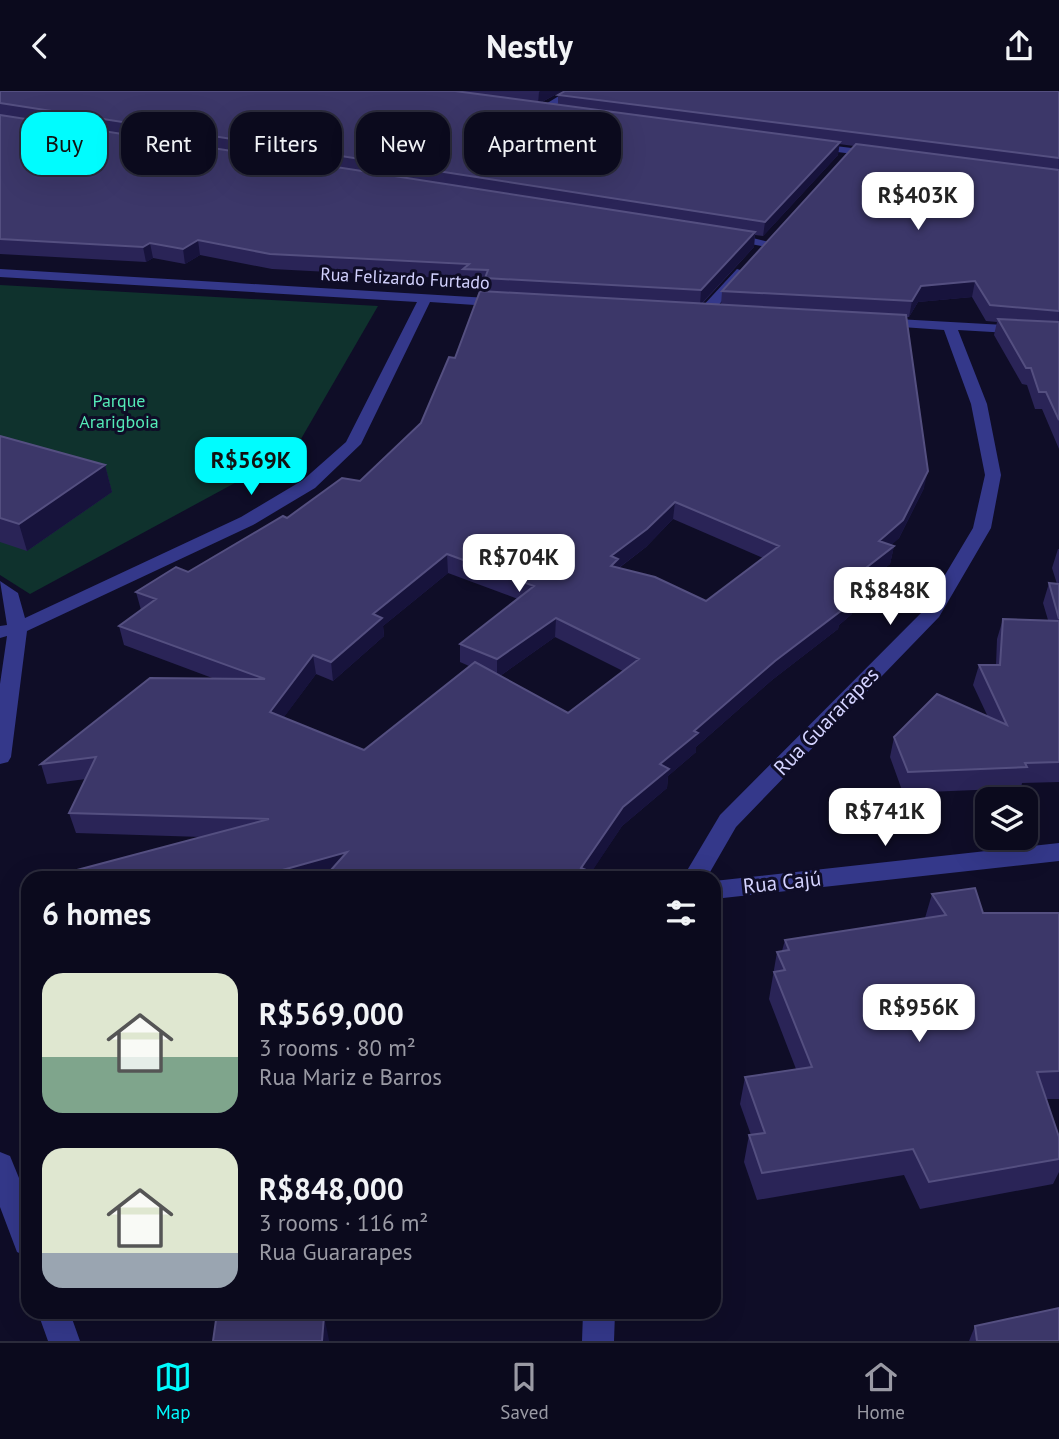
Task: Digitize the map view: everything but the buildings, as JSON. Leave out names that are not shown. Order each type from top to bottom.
[{"type":"street","points":[[541,110],[574,91]]},
{"type":"street","points":[[527,109],[554,112]]},
{"type":"street","points":[[796,144],[889,156]]},
{"type":"street","points":[[841,161],[850,151]]},
{"type":"street","points":[[758,253],[776,232]]},
{"type":"street","points":[[713,234],[767,243]]},
{"type":"street","points":[[705,312],[750,263]]},
{"type":"street","name":"Rua Felizardo Furtado","points":[[0,273],[518,303]]},
{"type":"street","points":[[9,630],[247,521],[309,484],[354,443],[425,299]]},
{"type":"street","points":[[868,322],[1059,332]]},
{"type":"street","name":"Rua Guararapes","points":[[699,871],[728,821],[932,613],[982,528],[993,475],[979,404],[949,326]]},
{"type":"street","points":[[0,587],[9,593],[0,757]]},
{"type":"street","name":"Rua Cajú","points":[[721,889],[1059,852]]},
{"type":"street","points":[[0,1165],[21,1223]]},
{"type":"street","points":[[56,1319],[64,1341]]},
{"type":"street","points":[[598,1341],[599,1319]]},
{"type":"green space","name":"Parque Ararigboia","points":[[0,285],[378,306],[294,451],[30,594],[0,575]]}]
